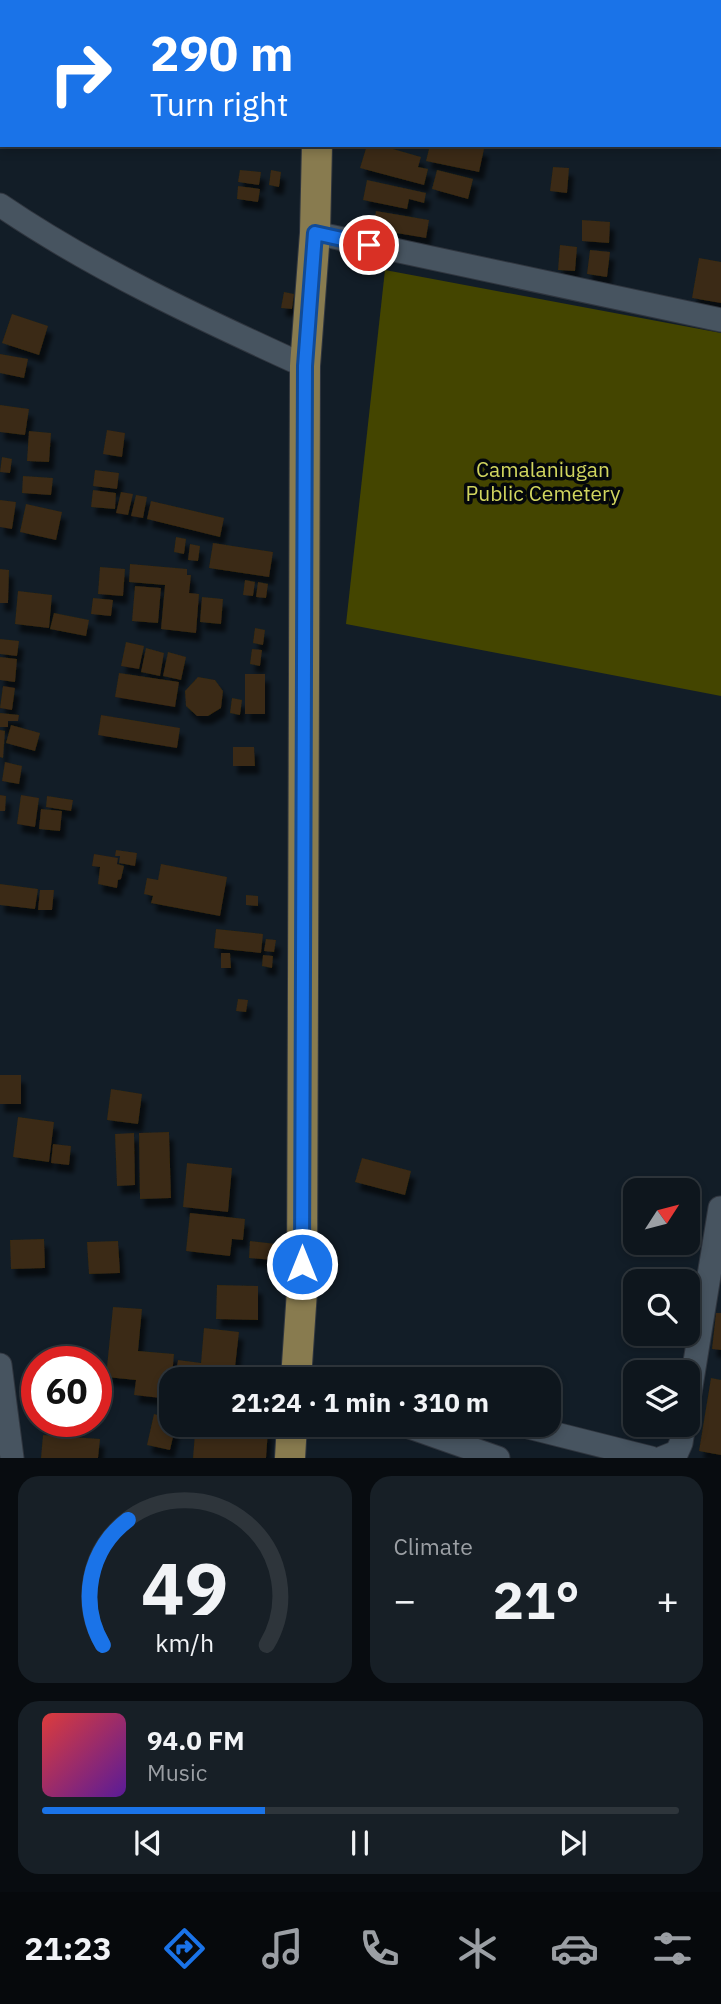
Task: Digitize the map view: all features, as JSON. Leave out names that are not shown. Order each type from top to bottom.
[{"type":"main road","points":[[297,1367],[302,1291],[305,366],[315,233],[317,147]]},
{"type":"main road","points":[[290,1458],[291,1437]]},
{"type":"street","points":[[0,205],[32,227],[194,315],[305,366]]},
{"type":"street","points":[[315,233],[721,320]]},
{"type":"street","points":[[695,1360],[720,1208]]},
{"type":"street","points":[[0,1365],[12,1458]]},
{"type":"street","points":[[561,1435],[651,1458]]},
{"type":"street","points":[[438,1437],[498,1458]]},
{"type":"street","points":[[662,1458],[677,1452],[682,1437]]},
{"type":"green space","name":"Camalaniugan Public Cemetery","points":[[385,270],[721,333],[721,696],[346,624]]},
{"type":"building","points":[[366,147],[386,147],[421,157],[418,167],[428,169],[424,185],[360,168]]},
{"type":"building","points":[[430,147],[484,149],[479,172],[426,161]]},
{"type":"building","points":[[553,167],[569,168],[567,193],[550,191]]},
{"type":"building","points":[[240,170],[261,172],[259,185],[238,182]]},
{"type":"building","points":[[271,170],[281,172],[279,187],[269,185]]},
{"type":"building","points":[[437,170],[473,179],[468,199],[432,189]]},
{"type":"building","points":[[367,180],[426,193],[424,203],[409,199],[407,209],[363,200]]},
{"type":"building","points":[[238,186],[260,189],[258,202],[237,199]]},
{"type":"building","points":[[376,211],[429,220],[426,238],[373,229]]},
{"type":"building","points":[[582,220],[610,222],[609,243],[582,241]]},
{"type":"building","points":[[560,245],[577,247],[575,271],[558,270]]},
{"type":"building","points":[[590,250],[610,252],[607,277],[587,274]]},
{"type":"building","points":[[699,258],[721,262],[721,303],[692,298]]},
{"type":"building","points":[[284,292],[294,294],[292,309],[281,308]]},
{"type":"building","points":[[12,314],[48,326],[39,355],[2,343]]},
{"type":"building","points":[[0,354],[28,359],[24,378],[0,373]]},
{"type":"building","points":[[0,405],[29,409],[25,435],[0,432]]},
{"type":"building","points":[[107,430],[125,433],[122,457],[103,454]]},
{"type":"building","points":[[29,431],[51,433],[49,462],[27,461]]},
{"type":"building","points":[[2,457],[12,459],[10,473],[0,472]]},
{"type":"building","points":[[95,470],[119,473],[117,489],[93,486]]},
{"type":"building","points":[[23,476],[53,478],[51,495],[22,493]]},
{"type":"building","points":[[93,490],[116,493],[115,509],[91,507]]},
{"type":"building","points":[[121,492],[133,494],[128,515],[116,513]]},
{"type":"building","points":[[136,495],[147,497],[143,518],[131,516]]},
{"type":"building","points":[[0,500],[16,502],[12,529],[0,527]]},
{"type":"building","points":[[151,501],[224,518],[220,537],[147,519]]},
{"type":"building","points":[[26,504],[62,512],[56,540],[20,532]]},
{"type":"building","points":[[176,537],[186,539],[184,554],[174,552]]},
{"type":"building","points":[[213,543],[273,552],[269,577],[209,568]]},
{"type":"building","points":[[190,544],[200,546],[198,561],[188,560]]},
{"type":"building","points":[[130,564],[187,569],[187,575],[191,575],[189,593],[199,594],[196,633],[161,629],[165,585],[129,582]]},
{"type":"building","points":[[100,567],[125,569],[123,596],[98,594]]},
{"type":"building","points":[[0,569],[9,570],[8,603],[0,603]]},
{"type":"building","points":[[245,580],[255,582],[253,596],[243,595]]},
{"type":"building","points":[[258,582],[268,584],[266,598],[256,597]]},
{"type":"building","points":[[135,586],[161,588],[158,623],[132,621]]},
{"type":"building","points":[[18,591],[52,595],[49,628],[15,624]]},
{"type":"building","points":[[202,597],[223,599],[221,624],[200,622]]},
{"type":"building","points":[[93,598],[113,600],[111,616],[91,614]]},
{"type":"building","points":[[54,613],[89,620],[86,636],[50,629]]},
{"type":"building","points":[[255,628],[265,630],[263,645],[253,643]]},
{"type":"building","points":[[0,639],[19,641],[17,656],[0,654]]},
{"type":"building","points":[[126,642],[144,646],[139,669],[121,666]]},
{"type":"building","points":[[146,648],[164,653],[160,676],[141,672]]},
{"type":"building","points":[[252,649],[262,650],[260,666],[250,664]]},
{"type":"building","points":[[168,652],[186,657],[181,680],[163,676]]},
{"type":"building","points":[[0,657],[17,659],[15,682],[0,680]]},
{"type":"building","points":[[119,673],[179,682],[175,707],[115,697]]},
{"type":"building","points":[[245,674],[265,674],[265,714],[245,714]]},
{"type":"building","points":[[198,677],[215,680],[223,691],[221,708],[208,716],[197,716],[186,706],[185,691]]},
{"type":"building","points":[[3,686],[15,688],[12,710],[0,708]]},
{"type":"building","points":[[232,698],[242,700],[240,715],[230,713]]},
{"type":"building","points":[[0,713],[19,715],[18,721],[8,721],[8,727],[0,727]]},
{"type":"building","points":[[101,715],[180,728],[177,748],[98,735]]},
{"type":"building","points":[[11,725],[40,733],[35,751],[6,743]]},
{"type":"building","points":[[0,730],[5,731],[3,758],[0,757]]},
{"type":"building","points":[[233,747],[254,747],[255,766],[233,766]]},
{"type":"building","points":[[5,762],[22,766],[19,784],[2,781]]},
{"type":"building","points":[[0,795],[6,796],[5,811],[0,811]]},
{"type":"building","points":[[21,795],[39,798],[35,827],[17,824]]},
{"type":"building","points":[[47,796],[73,800],[71,811],[46,807]]},
{"type":"building","points":[[41,809],[62,811],[60,831],[39,829]]},
{"type":"building","points":[[116,850],[137,853],[135,866],[119,863],[120,856],[115,856]]},
{"type":"building","points":[[94,854],[118,858],[117,864],[124,866],[117,888],[98,884],[100,867],[92,866]]},
{"type":"building","points":[[161,864],[227,877],[220,916],[151,903],[153,896],[144,894],[147,878],[158,880]]},
{"type":"building","points":[[0,884],[38,889],[35,909],[0,905]]},
{"type":"building","points":[[40,890],[54,890],[52,910],[38,910]]},
{"type":"building","points":[[246,895],[258,896],[258,906],[246,905]]},
{"type":"building","points":[[216,929],[263,934],[261,953],[214,948]]},
{"type":"building","points":[[266,939],[276,940],[274,952],[264,951]]},
{"type":"building","points":[[221,953],[230,953],[231,968],[221,968]]},
{"type":"building","points":[[263,955],[273,956],[272,968],[262,966]]},
{"type":"building","points":[[238,999],[248,1000],[246,1012],[236,1011]]},
{"type":"building","points":[[0,1075],[21,1075],[21,1104],[0,1104]]},
{"type":"building","points":[[111,1089],[142,1094],[138,1124],[107,1120]]},
{"type":"building","points":[[18,1117],[54,1122],[49,1162],[13,1157]]},
{"type":"building","points":[[169,1132],[171,1198],[140,1199],[139,1133]]},
{"type":"building","points":[[134,1133],[135,1185],[117,1186],[115,1134]]},
{"type":"building","points":[[53,1144],[71,1146],[69,1165],[51,1163]]},
{"type":"building","points":[[362,1158],[411,1171],[405,1195],[355,1182]]},
{"type":"building","points":[[187,1163],[232,1168],[228,1212],[183,1207]]},
{"type":"building","points":[[190,1213],[245,1219],[243,1240],[232,1239],[230,1256],[186,1251]]},
{"type":"building","points":[[44,1239],[45,1268],[11,1269],[10,1240]]},
{"type":"building","points":[[118,1241],[120,1273],[89,1274],[87,1242]]},
{"type":"building","points":[[250,1241],[276,1244],[274,1260],[249,1258]]},
{"type":"building","points":[[217,1285],[258,1286],[258,1320],[216,1319]]},
{"type":"building","points":[[113,1307],[142,1309],[138,1351],[174,1354],[173,1367],[159,1367],[159,1398],[134,1395],[136,1380],[112,1378],[112,1346],[109,1346]]},
{"type":"building","points":[[716,1313],[721,1313],[721,1350],[712,1349]]},
{"type":"building","points":[[204,1328],[239,1332],[235,1367],[177,1367],[178,1360],[201,1363]]},
{"type":"building","points":[[711,1378],[721,1380],[721,1455],[699,1451]]},
{"type":"building","points":[[154,1414],[159,1415],[159,1437],[173,1437],[170,1450],[147,1445]]},
{"type":"building","points":[[43,1437],[100,1439],[98,1458],[41,1458]]},
{"type":"building","points":[[195,1437],[268,1437],[266,1458],[193,1458]]},
{"type":"route","points":[[302,1264],[305,366],[315,233],[369,245]]}]
